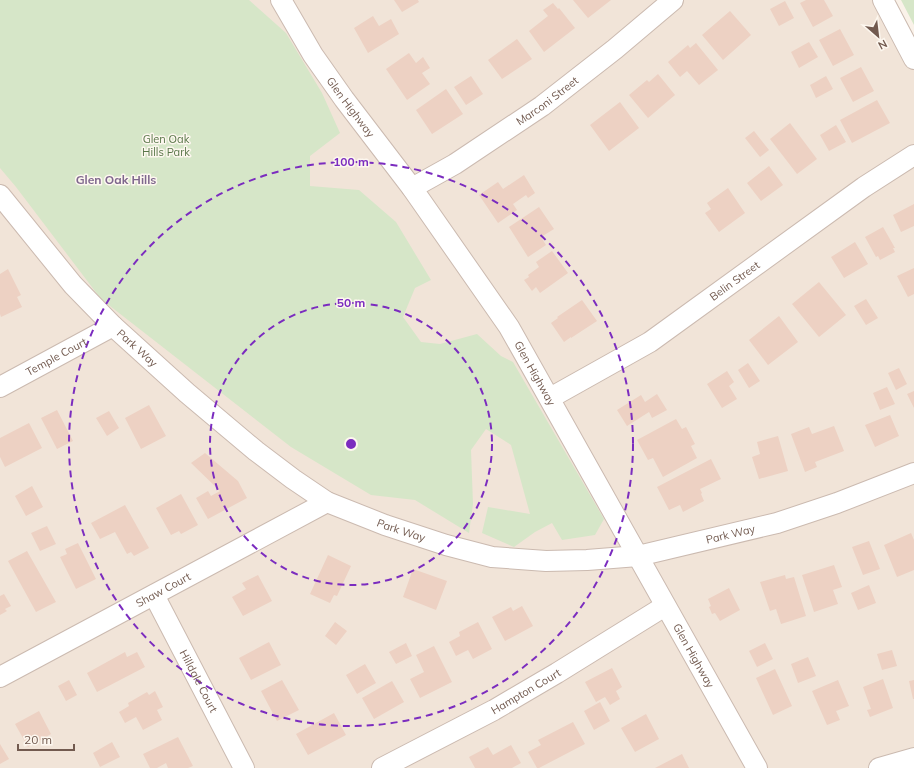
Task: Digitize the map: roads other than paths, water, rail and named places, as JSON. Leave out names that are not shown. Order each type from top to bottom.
[{"type":"street","name":"Marconi Street","points":[[412,188],[455,164],[542,106],[615,49],[673,0]]},
{"type":"street","points":[[883,0],[914,60]]},
{"type":"street","name":"Glen Highway","points":[[281,4],[313,55],[412,188],[509,327],[757,768]]},
{"type":"street","name":"Belin Street","points":[[550,398],[650,342],[864,187],[914,155]]},
{"type":"street","name":"Park Way","points":[[0,195],[72,285],[113,326],[187,393],[256,451],[293,480],[327,502],[384,526],[446,545],[492,557],[546,561],[587,560],[638,556],[777,523],[837,503],[914,473]]},
{"type":"street","name":"Temple Court","points":[[0,387],[113,326]]},
{"type":"street","name":"Shaw Court","points":[[0,678],[327,502]]},
{"type":"street","name":"Hilldale Court","points":[[154,595],[244,768]]},
{"type":"street","name":"Hampton Court","points":[[382,768],[494,710],[665,606]]},
{"type":"street","points":[[879,768],[914,758]]},
{"type":"district","name":"Glen Oak Hills","points":[[116,180]]},
{"type":"park label","name":"Glen Oak Hills Park","points":[[166,145]]}]
